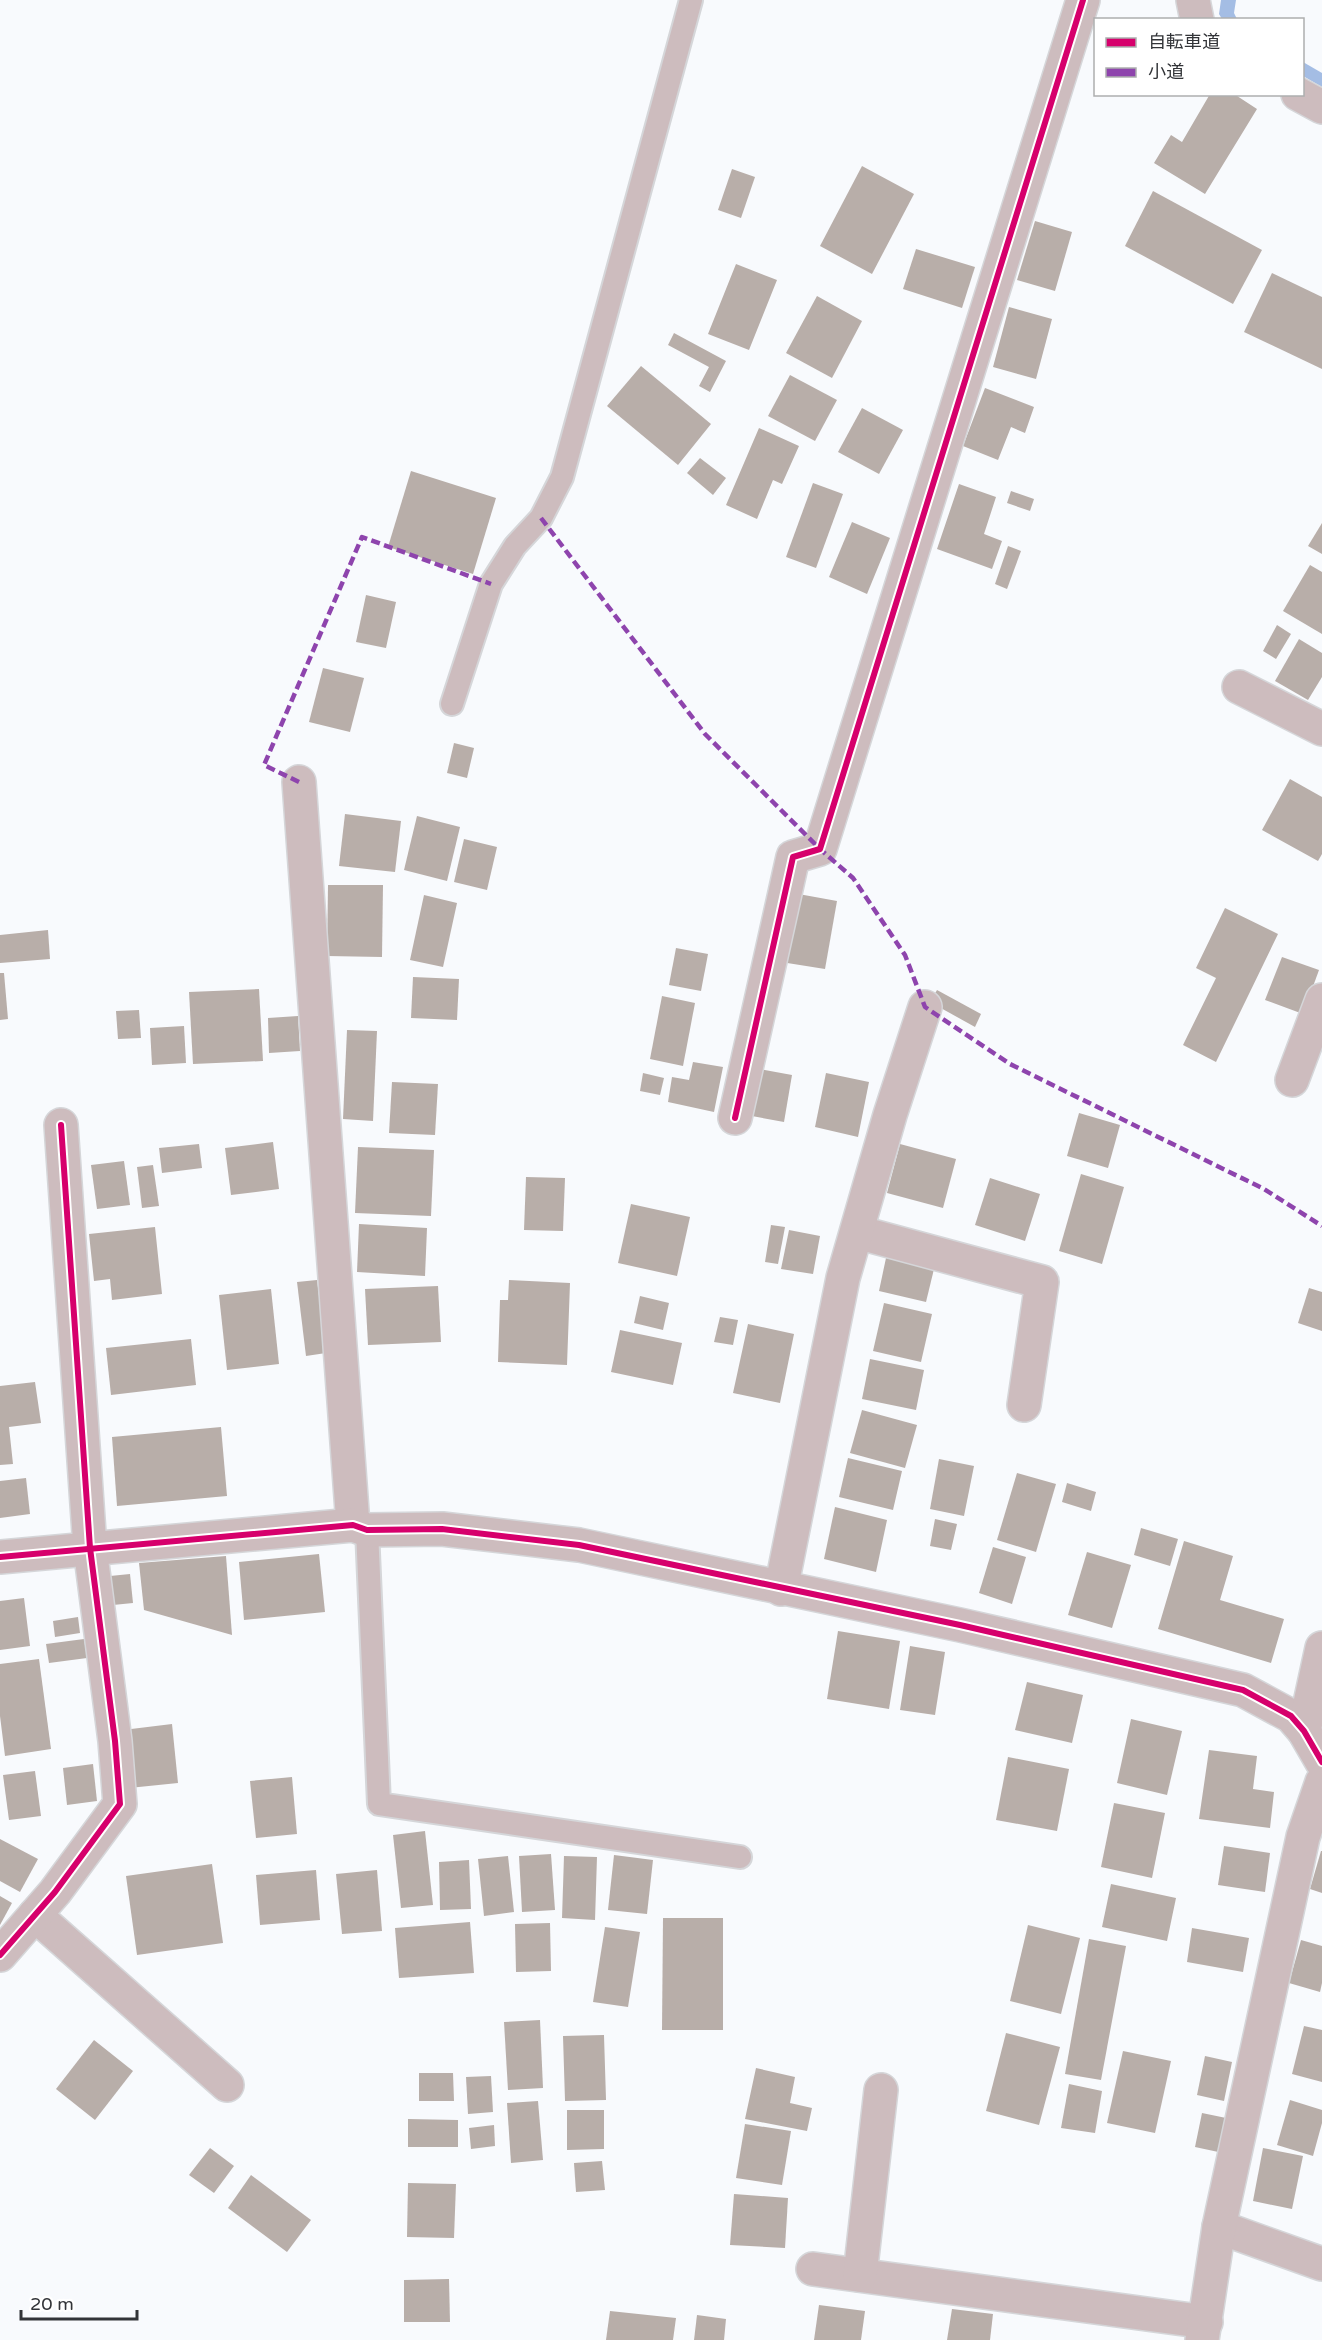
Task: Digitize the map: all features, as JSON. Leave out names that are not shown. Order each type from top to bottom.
[{"type":"street","points":[[735,1118],[793,858],[820,849],[1083,0]]},
{"type":"street","points":[[1193,0],[1197,18]]},
{"type":"street","points":[[1302,96],[1322,107]]},
{"type":"street","points":[[1239,687],[1322,729]]},
{"type":"street","points":[[299,782],[360,1528]]},
{"type":"street","points":[[1292,1080],[1322,1000]]},
{"type":"street","points":[[781,1588],[843,1278],[890,1115],[926,1007]]},
{"type":"street","points":[[0,1955],[55,1892],[120,1804],[115,1741],[90,1548],[61,1125]]},
{"type":"street","points":[[857,1232],[1042,1282],[1024,1405]]},
{"type":"street","points":[[0,1557],[360,1528],[442,1529],[579,1545],[960,1625],[1243,1690],[1291,1716],[1304,1731],[1322,1762]]},
{"type":"street","points":[[1304,1731],[1322,1648]]},
{"type":"street","points":[[813,2269],[1204,2331],[1219,2227],[1303,1837],[1322,1782]]},
{"type":"street","points":[[35,1915],[226,2085]]},
{"type":"street","points":[[860,2276],[881,2090]]},
{"type":"street","points":[[1219,2227],[1322,2264]]},
{"type":"lane","points":[[452,704],[492,584],[515,546],[541,518],[562,477],[691,0]]},
{"type":"lane","points":[[360,1528],[379,1804],[740,1857]]},
{"type":"water","points":[[1221,0],[1236,0],[1234,13],[1236,18],[1221,18],[1219,14]]},
{"type":"water","points":[[1304,63],[1322,73],[1322,87],[1304,77]]},
{"type":"building","points":[[1209,96],[1237,96],[1257,109],[1205,194],[1154,163],[1171,135],[1182,142]]},
{"type":"building","points":[[862,166],[914,194],[872,274],[820,246]]},
{"type":"building","points":[[732,169],[755,177],[741,218],[718,210]]},
{"type":"building","points":[[1153,191],[1262,250],[1233,304],[1125,246]]},
{"type":"building","points":[[1035,221],[1072,232],[1055,291],[1017,280]]},
{"type":"building","points":[[916,249],[975,267],[962,308],[903,289]]},
{"type":"building","points":[[736,264],[777,280],[749,350],[708,334]]},
{"type":"building","points":[[1272,273],[1322,297],[1322,369],[1244,332]]},
{"type":"building","points":[[817,296],[862,321],[832,378],[786,353]]},
{"type":"building","points":[[1009,307],[1052,319],[1036,379],[993,367]]},
{"type":"building","points":[[674,333],[726,361],[710,392],[699,386],[709,367],[668,345]]},
{"type":"building","points":[[641,366],[711,424],[678,465],[607,406]]},
{"type":"building","points":[[790,375],[837,400],[815,441],[768,416]]},
{"type":"building","points":[[985,388],[1034,407],[1025,433],[1011,427],[998,460],[963,446]]},
{"type":"building","points":[[862,408],[903,430],[879,474],[838,452]]},
{"type":"building","points":[[759,428],[799,446],[782,484],[773,480],[757,519],[726,505]]},
{"type":"building","points":[[700,458],[726,478],[713,495],[687,473]]},
{"type":"building","points":[[411,471],[496,498],[473,574],[388,547]]},
{"type":"building","points":[[813,483],[843,494],[816,568],[786,557]]},
{"type":"building","points":[[959,484],[996,497],[984,534],[1002,541],[992,569],[937,549]]},
{"type":"building","points":[[1011,491],[1034,499],[1030,511],[1007,503]]},
{"type":"building","points":[[852,522],[890,538],[867,594],[829,577]]},
{"type":"building","points":[[1322,523],[1322,554],[1308,546]]},
{"type":"building","points":[[1008,546],[1021,551],[1007,589],[995,584]]},
{"type":"building","points":[[1310,565],[1322,572],[1322,634],[1283,611]]},
{"type":"building","points":[[366,595],[396,602],[386,648],[356,642]]},
{"type":"building","points":[[1277,625],[1291,634],[1276,659],[1263,651]]},
{"type":"building","points":[[1299,639],[1322,653],[1322,677],[1308,700],[1275,681]]},
{"type":"building","points":[[323,668],[364,678],[350,732],[309,722]]},
{"type":"building","points":[[454,743],[474,748],[467,778],[447,773]]},
{"type":"building","points":[[1290,779],[1322,797],[1322,854],[1318,861],[1262,830]]},
{"type":"building","points":[[345,814],[401,821],[395,872],[339,866]]},
{"type":"building","points":[[417,816],[460,827],[447,881],[404,870]]},
{"type":"building","points":[[464,839],[497,847],[487,890],[454,882]]},
{"type":"building","points":[[328,885],[383,885],[382,957],[327,956]]},
{"type":"building","points":[[793,893],[837,901],[825,969],[781,962]]},
{"type":"building","points":[[424,895],[457,903],[443,967],[410,960]]},
{"type":"building","points":[[1225,908],[1278,934],[1216,1062],[1183,1045],[1216,978],[1196,968]]},
{"type":"building","points":[[48,930],[50,959],[0,963],[0,935]]},
{"type":"building","points":[[676,948],[708,954],[701,991],[669,985]]},
{"type":"building","points":[[1282,957],[1319,970],[1303,1014],[1265,1000]]},
{"type":"building","points":[[0,973],[4,973],[8,1019],[0,1020]]},
{"type":"building","points":[[413,977],[459,979],[457,1020],[411,1018]]},
{"type":"building","points":[[259,989],[263,1061],[193,1064],[189,992]]},
{"type":"building","points":[[937,990],[981,1014],[975,1027],[930,1002]]},
{"type":"building","points":[[662,996],[695,1003],[683,1066],[650,1059]]},
{"type":"building","points":[[139,1010],[141,1038],[118,1039],[116,1011]]},
{"type":"building","points":[[298,1016],[300,1051],[269,1053],[268,1018]]},
{"type":"building","points":[[184,1026],[186,1063],[152,1065],[150,1028]]},
{"type":"building","points":[[347,1030],[377,1031],[373,1121],[343,1119]]},
{"type":"building","points":[[693,1062],[723,1067],[714,1112],[668,1102],[672,1077],[689,1080]]},
{"type":"building","points":[[760,1069],[792,1075],[784,1122],[752,1116]]},
{"type":"building","points":[[643,1073],[664,1078],[660,1095],[640,1091]]},
{"type":"building","points":[[826,1073],[869,1082],[858,1137],[815,1127]]},
{"type":"building","points":[[392,1082],[438,1084],[435,1135],[389,1133]]},
{"type":"building","points":[[1079,1113],[1120,1125],[1108,1168],[1067,1156]]},
{"type":"building","points":[[273,1142],[279,1189],[231,1195],[225,1148]]},
{"type":"building","points":[[199,1144],[202,1168],[162,1173],[159,1148]]},
{"type":"building","points":[[900,1144],[956,1159],[943,1208],[887,1193]]},
{"type":"building","points":[[358,1147],[434,1150],[431,1216],[355,1213]]},
{"type":"building","points":[[124,1161],[130,1205],[97,1209],[91,1165]]},
{"type":"building","points":[[153,1165],[159,1206],[142,1208],[137,1167]]},
{"type":"building","points":[[1081,1174],[1124,1187],[1102,1264],[1059,1251]]},
{"type":"building","points":[[526,1177],[565,1178],[563,1231],[524,1230]]},
{"type":"building","points":[[990,1178],[1040,1194],[1025,1241],[975,1225]]},
{"type":"building","points":[[631,1204],[690,1217],[677,1276],[618,1263]]},
{"type":"building","points":[[359,1224],[427,1228],[425,1276],[357,1272]]},
{"type":"building","points":[[771,1225],[785,1227],[778,1264],[765,1262]]},
{"type":"building","points":[[155,1227],[162,1294],[112,1300],[110,1279],[94,1281],[89,1234]]},
{"type":"building","points":[[789,1230],[820,1236],[813,1274],[781,1269]]},
{"type":"building","points":[[886,1258],[934,1269],[926,1302],[879,1291]]},
{"type":"building","points":[[317,1280],[326,1353],[306,1356],[297,1282]]},
{"type":"building","points":[[509,1280],[570,1283],[567,1365],[498,1362],[500,1300],[508,1300]]},
{"type":"building","points":[[438,1286],[441,1342],[368,1345],[365,1289]]},
{"type":"building","points":[[1309,1288],[1322,1292],[1322,1331],[1298,1323]]},
{"type":"building","points":[[271,1289],[279,1364],[227,1370],[219,1295]]},
{"type":"building","points":[[640,1296],[669,1303],[663,1330],[634,1323]]},
{"type":"building","points":[[884,1303],[932,1314],[921,1362],[873,1351]]},
{"type":"building","points":[[720,1317],[738,1320],[733,1345],[714,1342]]},
{"type":"building","points":[[748,1324],[794,1334],[780,1403],[733,1393]]},
{"type":"building","points":[[620,1330],[682,1343],[673,1385],[611,1372]]},
{"type":"building","points":[[191,1339],[196,1385],[111,1395],[106,1348]]},
{"type":"building","points":[[870,1359],[924,1370],[916,1410],[862,1399]]},
{"type":"building","points":[[35,1382],[41,1423],[9,1427],[13,1464],[0,1465],[0,1386]]},
{"type":"building","points":[[862,1410],[917,1425],[905,1468],[850,1453]]},
{"type":"building","points":[[221,1427],[227,1496],[117,1506],[112,1437]]},
{"type":"building","points":[[848,1458],[902,1471],[893,1510],[839,1497]]},
{"type":"building","points":[[939,1459],[974,1466],[964,1516],[930,1509]]},
{"type":"building","points":[[1017,1473],[1056,1484],[1036,1552],[997,1540]]},
{"type":"building","points":[[26,1478],[30,1514],[0,1518],[0,1481]]},
{"type":"building","points":[[1067,1483],[1096,1492],[1091,1511],[1062,1502]]},
{"type":"building","points":[[835,1507],[887,1520],[876,1572],[824,1559]]},
{"type":"building","points":[[935,1519],[957,1524],[951,1550],[930,1546]]},
{"type":"building","points":[[1141,1528],[1178,1539],[1170,1566],[1134,1555]]},
{"type":"building","points":[[1184,1541],[1233,1556],[1220,1600],[1284,1619],[1271,1663],[1158,1629]]},
{"type":"building","points":[[993,1547],[1026,1557],[1012,1604],[979,1593]]},
{"type":"building","points":[[1087,1552],[1131,1565],[1112,1628],[1068,1615]]},
{"type":"building","points":[[319,1554],[325,1612],[244,1620],[239,1562]]},
{"type":"building","points":[[226,1556],[232,1635],[144,1610],[139,1563]]},
{"type":"building","points":[[130,1574],[133,1603],[113,1605],[110,1576]]},
{"type":"building","points":[[24,1598],[30,1646],[0,1650],[0,1601]]},
{"type":"building","points":[[78,1617],[80,1633],[55,1637],[53,1621]]},
{"type":"building","points":[[838,1631],[900,1641],[889,1709],[827,1699]]},
{"type":"building","points":[[84,1639],[87,1658],[49,1663],[46,1644]]},
{"type":"building","points":[[910,1646],[945,1652],[935,1715],[900,1710]]},
{"type":"building","points":[[39,1659],[51,1749],[5,1756],[0,1716],[0,1664]]},
{"type":"building","points":[[1027,1682],[1083,1695],[1072,1743],[1015,1730]]},
{"type":"building","points":[[1131,1719],[1182,1731],[1167,1795],[1117,1783]]},
{"type":"building","points":[[172,1724],[178,1783],[129,1788],[123,1730]]},
{"type":"building","points":[[1209,1750],[1257,1756],[1253,1789],[1274,1792],[1270,1828],[1199,1819]]},
{"type":"building","points":[[1008,1757],[1069,1769],[1057,1831],[996,1820]]},
{"type":"building","points":[[93,1764],[97,1801],[67,1805],[63,1768]]},
{"type":"building","points":[[35,1771],[41,1816],[9,1820],[3,1775]]},
{"type":"building","points":[[292,1777],[297,1834],[256,1838],[250,1781]]},
{"type":"building","points":[[1114,1803],[1165,1813],[1152,1878],[1101,1867]]},
{"type":"building","points":[[425,1831],[433,1905],[401,1908],[393,1835]]},
{"type":"building","points":[[0,1839],[38,1859],[20,1892],[0,1881]]},
{"type":"building","points":[[1224,1846],[1270,1853],[1265,1892],[1218,1885]]},
{"type":"building","points":[[1322,1851],[1322,1893],[1310,1889]]},
{"type":"building","points":[[551,1854],[555,1910],[522,1912],[519,1856]]},
{"type":"building","points":[[614,1855],[653,1860],[647,1914],[608,1910]]},
{"type":"building","points":[[508,1856],[514,1912],[484,1916],[478,1859]]},
{"type":"building","points":[[564,1856],[597,1857],[595,1920],[562,1918]]},
{"type":"building","points":[[469,1860],[471,1909],[440,1910],[439,1862]]},
{"type":"building","points":[[212,1864],[223,1943],[137,1955],[126,1876]]},
{"type":"building","points":[[316,1870],[320,1920],[260,1925],[256,1875]]},
{"type":"building","points":[[377,1870],[382,1931],[342,1934],[336,1874]]},
{"type":"building","points":[[1111,1884],[1176,1898],[1167,1941],[1102,1927]]},
{"type":"building","points":[[0,1896],[12,1903],[0,1925]]},
{"type":"building","points":[[663,1918],[723,1918],[723,2030],[662,2030]]},
{"type":"building","points":[[470,1922],[474,1973],[399,1978],[395,1928]]},
{"type":"building","points":[[550,1923],[551,1971],[516,1972],[515,1924]]},
{"type":"building","points":[[1028,1925],[1080,1938],[1061,2014],[1010,2001]]},
{"type":"building","points":[[605,1927],[640,1932],[628,2007],[593,2002]]},
{"type":"building","points":[[1192,1928],[1249,1938],[1243,1972],[1187,1962]]},
{"type":"building","points":[[1089,1939],[1126,1946],[1101,2080],[1065,2074]]},
{"type":"building","points":[[1301,1940],[1322,1946],[1320,1992],[1289,1983]]},
{"type":"building","points":[[540,2020],[543,2088],[508,2090],[504,2022]]},
{"type":"building","points":[[1304,2026],[1322,2030],[1322,2082],[1292,2074]]},
{"type":"building","points":[[1006,2033],[1060,2047],[1039,2125],[986,2111]]},
{"type":"building","points":[[604,2035],[606,2100],[565,2101],[563,2036]]},
{"type":"building","points":[[94,2040],[133,2071],[95,2120],[56,2089]]},
{"type":"building","points":[[1123,2051],[1171,2061],[1155,2133],[1107,2123]]},
{"type":"building","points":[[1205,2056],[1232,2062],[1224,2101],[1197,2095]]},
{"type":"building","points":[[756,2068],[795,2077],[790,2103],[812,2108],[807,2131],[745,2119]]},
{"type":"building","points":[[419,2073],[453,2073],[454,2101],[419,2101]]},
{"type":"building","points":[[491,2076],[493,2112],[468,2114],[466,2077]]},
{"type":"building","points":[[1069,2084],[1102,2091],[1095,2133],[1061,2128]]},
{"type":"building","points":[[1290,2100],[1322,2110],[1322,2123],[1313,2156],[1277,2145]]},
{"type":"building","points":[[538,2101],[543,2160],[511,2163],[507,2103]]},
{"type":"building","points":[[567,2110],[604,2110],[604,2149],[567,2150]]},
{"type":"building","points":[[1202,2113],[1231,2119],[1223,2153],[1195,2147]]},
{"type":"building","points":[[408,2119],[458,2120],[458,2147],[408,2147]]},
{"type":"building","points":[[745,2124],[791,2131],[782,2185],[736,2178]]},
{"type":"building","points":[[494,2125],[495,2146],[471,2149],[469,2128]]},
{"type":"building","points":[[210,2148],[234,2166],[214,2193],[189,2175]]},
{"type":"building","points":[[1263,2148],[1303,2156],[1292,2209],[1253,2201]]},
{"type":"building","points":[[602,2161],[605,2190],[576,2192],[574,2163]]},
{"type":"building","points":[[251,2175],[311,2220],[287,2252],[228,2208]]},
{"type":"building","points":[[408,2183],[456,2184],[454,2238],[407,2237]]},
{"type":"building","points":[[734,2194],[788,2198],[785,2248],[730,2245]]},
{"type":"building","points":[[449,2279],[450,2322],[404,2322],[404,2280]]},
{"type":"building","points":[[819,2305],[865,2311],[861,2340],[814,2340]]},
{"type":"building","points":[[952,2309],[993,2314],[990,2340],[947,2340]]},
{"type":"building","points":[[610,2311],[676,2318],[673,2340],[606,2340]]},
{"type":"building","points":[[697,2315],[726,2319],[724,2340],[694,2340]]},
{"type":"marked path","points":[[541,518],[705,734],[820,849],[853,878],[905,955],[925,1007],[1010,1064],[1264,1189],[1322,1226]]},
{"type":"marked path","points":[[299,782],[264,765],[362,537],[491,584]]},
{"type":"cycle path","points":[[735,1118],[793,857],[820,849],[1083,0]]},
{"type":"cycle path","points":[[0,1955],[55,1892],[120,1804],[115,1741],[90,1548],[61,1125]]},
{"type":"cycle path","points":[[0,1557],[353,1525],[367,1530],[442,1529],[579,1545],[960,1625],[1243,1690],[1291,1716],[1304,1731],[1322,1762]]}]
